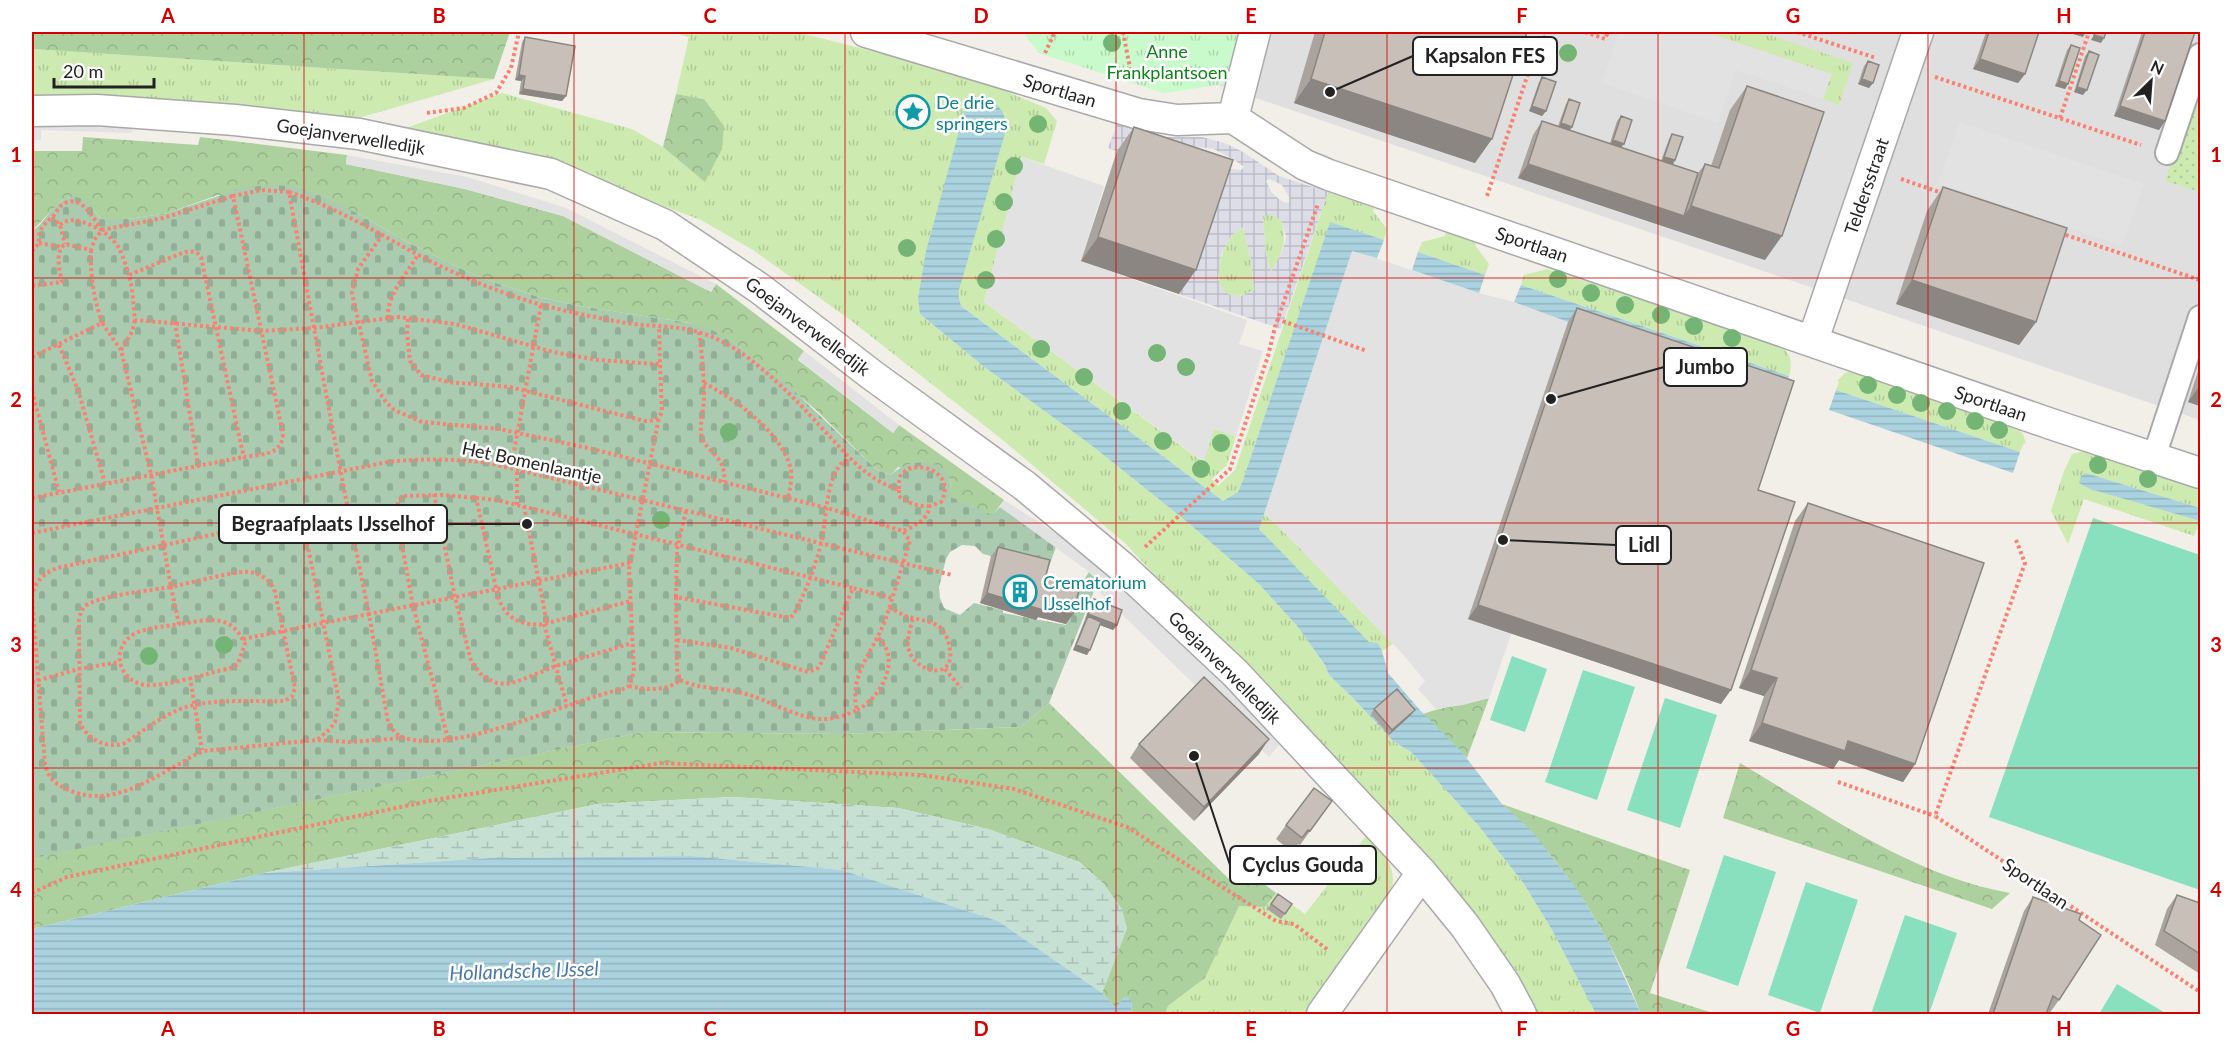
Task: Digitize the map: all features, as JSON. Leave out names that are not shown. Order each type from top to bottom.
[{"type":"street","name":"Sportlaan","points":[[866,32],[1138,114],[1178,120],[1233,118],[1305,165],[1329,175],[2200,473]]},
{"type":"street","points":[[1233,118],[1255,32]]},
{"type":"street","name":"Teldersstraat","points":[[1814,340],[1918,32]]},
{"type":"street","points":[[2166,153],[2200,55]]},
{"type":"street","name":"Goejanverwelledijk","points":[[32,111],[97,110],[235,120],[359,134],[551,174],[665,225],[759,288],[872,375],[1025,486],[1122,567],[1235,673],[1422,873],[1465,926],[1505,984],[1521,1014]]},
{"type":"street","points":[[2154,457],[2200,317]]},
{"type":"street","points":[[1322,1014],[1422,873]]},
{"type":"path","points":[[421,114],[464,108],[496,93],[511,68],[519,32]]},
{"type":"path","points":[[1123,32],[1138,114]]},
{"type":"path","points":[[1477,226],[1534,53],[1548,32]]},
{"type":"path","points":[[1585,32],[1605,39],[1608,32]]},
{"type":"path","points":[[1797,32],[2166,153]]},
{"type":"path","points":[[2060,118],[2089,32]]},
{"type":"path","points":[[1872,169],[1951,196]]},
{"type":"path","points":[[1143,549],[1230,469],[1268,356],[1277,319],[1329,175]]},
{"type":"path","points":[[60,225],[65,220],[72,219],[102,230],[163,218],[233,196],[262,190],[289,192],[340,212],[468,278],[542,305],[593,317],[689,328],[725,343],[796,399],[851,461],[883,484],[899,490]]},
{"type":"path","points":[[289,192],[388,722],[395,733],[404,738]]},
{"type":"path","points":[[32,498],[269,453],[277,450],[283,441],[233,196]]},
{"type":"path","points":[[32,251],[39,243],[40,229],[59,208],[72,202],[82,205],[120,249],[129,275],[135,320],[132,332],[121,350]]},
{"type":"path","points":[[32,286],[62,282],[59,260],[63,246],[60,225],[52,217]]},
{"type":"path","points":[[102,230],[91,250],[92,292],[102,324],[121,350],[151,474],[179,624]]},
{"type":"path","points":[[2053,230],[2200,280]]},
{"type":"path","points":[[383,234],[363,261],[353,282],[352,293],[372,381],[394,410],[422,422],[516,432],[650,463],[827,508],[903,531],[910,541],[889,607],[877,637],[860,668],[856,685],[857,710]]},
{"type":"path","points":[[39,243],[91,250]]},
{"type":"path","points":[[129,275],[182,252],[191,250],[201,257],[244,457]]},
{"type":"path","points":[[388,318],[387,307],[391,297],[418,254]]},
{"type":"path","points":[[511,468],[516,432],[542,305]]},
{"type":"path","points":[[135,320],[261,331],[314,328],[388,318],[408,319],[455,324],[533,347],[598,360],[660,364]]},
{"type":"path","points":[[408,319],[407,342],[410,361],[421,375],[435,380],[494,384],[645,421],[654,421],[659,417]]},
{"type":"path","points":[[1277,319],[1367,351]]},
{"type":"path","points":[[175,322],[198,465]]},
{"type":"path","points":[[32,357],[102,324]]},
{"type":"path","points":[[629,686],[634,672],[630,563],[663,404],[659,326]]},
{"type":"path","points":[[699,332],[704,383],[701,434],[721,462],[725,471],[724,482]]},
{"type":"path","points":[[59,345],[78,390],[105,483]]},
{"type":"path","points":[[704,383],[721,391],[737,403],[780,446],[788,459],[791,472],[788,498]]},
{"type":"path","points":[[32,391],[59,492]]},
{"type":"path","name":"Het Bomenlaantje","points":[[32,533],[418,458],[453,458],[511,468],[952,575]]},
{"type":"path","points":[[676,597],[790,618],[811,578],[821,544],[837,468],[843,462],[851,461]]},
{"type":"path","points":[[911,468],[924,468],[936,473],[944,480],[946,492],[941,502],[923,506],[904,500],[899,496],[899,490],[899,479],[903,472],[911,468]]},
{"type":"path","points":[[517,470],[517,505]]},
{"type":"path","points":[[434,494],[471,661],[483,677],[490,682],[505,684],[632,643]]},
{"type":"path","points":[[448,739],[413,606],[396,511],[397,505],[404,496],[434,494],[476,497],[524,506],[892,598]]},
{"type":"path","points":[[476,497],[501,606],[513,619],[532,625],[631,601]]},
{"type":"path","points":[[524,506],[545,623],[567,706]]},
{"type":"path","points":[[903,531],[914,526],[928,514],[930,506]]},
{"type":"path","points":[[680,680],[677,669],[676,597],[678,546],[686,511]]},
{"type":"path","points":[[317,740],[335,722],[339,701],[308,547],[301,536],[287,526],[272,522],[57,568],[48,572],[32,592],[45,765],[48,775],[56,784],[83,796],[98,797],[126,792],[202,750],[317,740],[349,742],[404,738],[448,739],[478,733],[629,686],[646,689],[670,688],[680,680]]},
{"type":"path","points":[[1935,816],[2025,563],[2016,540]]},
{"type":"path","points":[[243,639],[630,563]]},
{"type":"path","points":[[248,571],[264,577],[273,586],[283,632],[295,688],[292,697],[284,700],[220,702],[196,706],[171,714],[123,744],[97,742],[80,724],[78,620],[85,606],[100,600],[248,571]]},
{"type":"path","points":[[677,640],[731,648],[808,672],[813,671],[821,663],[853,588]]},
{"type":"path","points":[[889,607],[913,618],[934,624],[943,630],[951,651],[945,669],[937,671],[925,668],[914,659],[908,645],[913,618]]},
{"type":"path","points":[[212,619],[230,623],[238,629],[243,639],[244,652],[238,664],[231,668],[158,685],[139,683],[124,673],[120,662],[122,646],[134,634],[179,624],[212,619]]},
{"type":"path","points":[[680,680],[689,684],[744,693],[817,718],[847,715],[867,705],[887,676],[888,654],[883,642],[877,637]]},
{"type":"path","points":[[32,682],[79,669],[120,662]]},
{"type":"path","points":[[945,669],[961,688]]},
{"type":"path","points":[[190,677],[202,750]]},
{"type":"path","points":[[32,893],[67,877],[434,800],[661,763],[922,775],[1014,789],[1127,827],[1276,921],[1294,924],[1353,970]]},
{"type":"path","name":"Sportlaan","points":[[1838,782],[1935,816],[2200,992]]},
{"type":"shaded area","points":[[1029,32],[2200,32],[2200,420],[1127,54]]},
{"type":"shaded area","points":[[1619,32],[1705,32],[1832,74],[1823,99],[1736,70],[1718,123],[1601,83]]},
{"type":"shaded area","points":[[32,120],[132,125],[132,133],[41,130],[41,140],[32,140]]},
{"type":"shaded area","points":[[1118,122],[1166,137],[1202,137],[1225,143],[1243,152],[1279,176],[1328,192],[1281,329],[1179,294],[1216,184],[1108,148]],"holes":[[[1184,145],[1214,149],[1244,167],[1241,170],[1215,167]],[[1269,179],[1282,185],[1289,197],[1289,202],[1280,200],[1272,193],[1266,181]],[[1273,215],[1282,222],[1286,237],[1282,252],[1271,272],[1266,254],[1263,216]],[[1243,227],[1251,261],[1254,290],[1241,296],[1230,295],[1222,289],[1218,279],[1221,255],[1231,236]]]},
{"type":"shaded area","points":[[1960,122],[2144,184],[2122,246],[1938,183]]},
{"type":"shaded area","points":[[347,155],[467,177],[566,208],[716,284],[711,292],[563,216],[465,189],[346,164]]},
{"type":"shaded area","points":[[1021,157],[1104,186],[1081,261],[1247,320],[1239,344],[1263,351],[1236,436],[1214,429],[1204,462],[984,302]]},
{"type":"shaded area","points":[[1352,250],[1479,293],[1514,302],[1568,322],[1519,612],[1489,698],[1436,709],[1418,689],[1425,681],[1400,651],[1264,514]]},
{"type":"shaded area","points":[[804,351],[899,425],[893,433],[798,359]]},
{"type":"shaded area","points":[[1004,500],[1092,556],[1283,740],[1269,757],[1094,587],[1099,579],[1000,507]]},
{"type":"green space","points":[[32,32],[510,32],[494,79],[32,49]]},
{"type":"green space","points":[[671,32],[797,32],[891,56],[1000,89],[1046,108],[1057,121],[1044,164],[1022,157],[984,302],[1203,462],[1214,429],[1236,436],[1227,465],[1212,479],[1218,486],[1235,470],[1328,192],[1374,208],[1373,211],[1387,229],[1384,240],[1330,223],[1243,480],[1238,492],[1223,501],[961,306],[958,293],[920,314],[983,366],[1091,445],[1186,521],[1259,584],[1298,627],[1325,665],[1329,675],[1393,741],[1411,752],[1478,825],[1524,884],[1552,930],[1596,1014],[1528,1014],[1245,673],[1126,544],[999,437],[849,319],[753,250],[701,220],[601,183],[395,132],[502,93],[632,129],[663,147],[705,181],[704,99],[676,94],[689,37]]},
{"type":"green space","name":"Anne Frankplantsoen","points":[[1026,32],[1239,32],[1224,84],[1164,93],[1039,53],[1025,35]]},
{"type":"green space","points":[[1705,32],[1761,32],[1853,63],[1839,105],[1823,99],[1831,74]]},
{"type":"green space","points":[[32,49],[494,79],[348,121],[308,113],[32,99]]},
{"type":"green space","points":[[2200,76],[2200,192],[2165,181]]},
{"type":"green space","points":[[676,94],[704,99],[724,126],[722,149],[705,182],[663,147]]},
{"type":"green space","points":[[83,137],[198,145],[200,137],[347,155],[346,164],[465,189],[563,216],[711,292],[716,284],[804,351],[798,360],[893,433],[899,425],[1004,500],[992,516],[951,497],[950,479],[898,467],[891,475],[877,470],[815,409],[737,345],[690,323],[579,306],[539,297],[496,283],[472,274],[403,240],[359,214],[218,195],[168,213],[129,219],[101,219],[93,209],[69,197],[61,201],[32,231],[32,151],[82,151]]},
{"type":"green space","points":[[267,185],[292,186],[317,194],[359,214],[403,240],[472,274],[496,283],[539,297],[579,306],[690,323],[714,331],[737,345],[792,389],[877,470],[891,475],[913,463],[930,463],[938,466],[949,478],[951,497],[992,515],[1000,507],[1056,547],[1048,569],[983,554],[975,546],[962,545],[950,552],[946,559],[939,587],[940,598],[944,608],[960,615],[974,603],[1003,610],[1003,613],[1066,625],[1074,595],[1089,572],[1098,581],[1049,703],[1021,727],[842,734],[643,732],[34,858],[32,847],[32,231],[56,206],[69,197],[85,201],[101,219],[129,219],[168,213],[239,189]]},
{"type":"green space","points":[[1263,215],[1273,215],[1282,222],[1284,236],[1282,248],[1271,272],[1266,254]]},
{"type":"green space","points":[[1243,227],[1251,261],[1254,290],[1242,295],[1231,296],[1224,292],[1220,285],[1219,268],[1228,242],[1234,233]]},
{"type":"green space","points":[[1446,232],[1476,242],[1475,245],[1489,264],[1485,275],[1418,252],[1422,242],[1445,236]]},
{"type":"green space","points":[[1547,269],[1779,344],[1790,358],[1789,376],[1521,285],[1524,275]]},
{"type":"green space","points":[[1859,369],[2011,421],[2023,434],[2026,444],[2024,443],[2020,452],[1836,390],[1839,382],[1837,381],[1845,373]]},
{"type":"green space","points":[[2093,449],[2200,487],[2200,508],[2086,473],[2091,489],[2200,521],[2194,536],[2084,499],[2068,544],[2051,511],[2072,454]]},
{"type":"green space","points":[[1264,514],[1393,644],[1382,651],[1377,643],[1369,643],[1259,529]]},
{"type":"green space","points":[[2093,518],[2200,555],[2200,890],[1989,817]]},
{"type":"green space","points":[[1512,656],[1547,669],[1525,732],[1490,720]]},
{"type":"green space","points":[[1583,670],[1635,687],[1597,800],[1545,782]]},
{"type":"green space","points":[[1489,698],[1467,758],[1423,714],[1439,709]]},
{"type":"green space","points":[[1665,698],[1717,715],[1680,828],[1627,810]]},
{"type":"green space","points":[[1049,703],[1230,880],[1243,868],[1276,893],[1265,907],[1239,906],[1205,978],[1168,1006],[1165,1014],[1131,1014],[1132,1002],[1124,998],[1116,1008],[1102,993],[1127,928],[1104,884],[1079,862],[988,829],[898,808],[732,797],[598,804],[264,873],[32,929],[32,858],[643,732],[842,734],[1021,727]]},
{"type":"green space","points":[[1740,763],[1903,857],[1973,884],[2010,893],[1992,909],[1723,818]]},
{"type":"green space","points":[[732,797],[898,808],[988,829],[1078,862],[1104,884],[1122,909],[1127,928],[1102,993],[998,921],[842,870],[691,856],[490,858],[264,873],[598,804]]},
{"type":"green space","points":[[1502,804],[1690,870],[1650,993],[1716,1014],[1641,1014],[1615,956],[1584,901],[1546,850]]},
{"type":"green space","points":[[1366,836],[1390,865],[1392,890],[1388,901],[1310,1014],[1165,1014],[1168,1006],[1205,978],[1239,905],[1265,907],[1276,893],[1305,914]]},
{"type":"green space","points":[[1724,855],[1776,872],[1738,986],[1686,968]]},
{"type":"green space","points":[[1806,882],[1858,900],[1820,1013],[1768,995]]},
{"type":"green space","points":[[1905,915],[1957,933],[1929,1014],[1871,1014]]},
{"type":"green space","points":[[2117,984],[2167,1014],[2099,1014]]},
{"type":"water","points":[[985,97],[1001,110],[1006,130],[958,293],[961,306],[1223,501],[1238,492],[1243,480],[1330,222],[1384,240],[1377,258],[1352,251],[1259,529],[1369,642],[1378,643],[1388,673],[1419,709],[1461,751],[1502,804],[1531,830],[1577,889],[1607,939],[1641,1014],[1596,1014],[1552,930],[1524,884],[1478,825],[1411,752],[1393,741],[1329,675],[1325,665],[1298,627],[1259,584],[1186,521],[1091,445],[983,366],[920,314],[918,298],[926,251],[965,109],[972,101]]},
{"type":"water","points":[[1418,252],[1485,275],[1479,293],[1412,270]]},
{"type":"water","points":[[1521,285],[1789,376],[1784,395],[1514,302]]},
{"type":"water","points":[[1836,390],[2020,452],[2013,473],[1829,410]]},
{"type":"water","points":[[2086,473],[2200,508],[2200,521],[2090,489],[2079,483],[2081,476]]},
{"type":"water","name":"Hollandsche IJssel","points":[[691,856],[842,870],[998,921],[1102,993],[1116,1008],[1124,997],[1128,997],[1132,1002],[1131,1014],[32,1014],[32,929],[264,873],[490,858]]},
{"type":"building","points":[[1325,32],[1527,32],[1492,139],[1311,79]]},
{"type":"building","points":[[1989,32],[2039,32],[2025,74],[1980,59]]},
{"type":"building","points":[[2095,32],[2106,32],[2104,38],[2094,35]]},
{"type":"building","points":[[2145,32],[2195,32],[2165,121],[2120,106]]},
{"type":"building","points":[[525,37],[575,46],[566,96],[523,89],[525,76],[519,75]]},
{"type":"building","points":[[2071,45],[2080,48],[2068,84],[2059,81]]},
{"type":"building","points":[[2089,51],[2099,55],[2087,90],[2077,87]]},
{"type":"building","points":[[1868,61],[1879,65],[1873,83],[1862,79]]},
{"type":"building","points":[[1542,77],[1556,82],[1546,111],[1532,106]]},
{"type":"building","points":[[1747,86],[1824,112],[1782,236],[1691,206],[1705,164],[1719,168]]},
{"type":"building","points":[[1569,99],[1580,103],[1572,127],[1561,123]]},
{"type":"building","points":[[1621,116],[1632,120],[1624,144],[1613,140]]},
{"type":"building","points":[[1542,121],[1698,173],[1684,216],[1528,164]]},
{"type":"building","points":[[1134,127],[1233,160],[1196,270],[1098,237]]},
{"type":"building","points":[[1672,134],[1683,137],[1675,160],[1664,157]]},
{"type":"building","points":[[1943,187],[2067,228],[2036,322],[1912,280]]},
{"type":"building","points":[[1577,308],[1794,381],[1758,490],[1795,502],[1731,690],[1478,605]]},
{"type":"building","points":[[1808,503],[1984,563],[1915,764],[1848,741],[1845,751],[1762,723],[1777,678],[1751,670]]},
{"type":"building","name":"Crematorium IJsselhof","points":[[998,547],[1050,560],[1046,575],[1051,576],[1051,579],[1080,586],[1073,614],[1043,607],[1043,610],[987,593]]},
{"type":"building","points":[[1094,599],[1122,610],[1117,625],[1088,614]]},
{"type":"building","points":[[1088,616],[1101,622],[1090,650],[1076,645]]},
{"type":"building","points":[[1204,677],[1269,739],[1204,807],[1139,744]]},
{"type":"building","points":[[1397,689],[1415,710],[1392,730],[1374,709]]},
{"type":"building","points":[[1314,788],[1332,801],[1310,831],[1308,830],[1302,838],[1286,825]]},
{"type":"building","points":[[1278,894],[1292,904],[1285,914],[1271,904]]},
{"type":"building","points":[[2177,895],[2200,903],[2200,954],[2164,931]]},
{"type":"building","points":[[2033,897],[2081,914],[2079,920],[2101,935],[2059,1000],[2053,996],[2046,1014],[1993,1014]]},
{"type":"place","name":"Kapsalon FES","points":[[1330,92]]},
{"type":"place","name":"De drie springers","points":[[913,112]]},
{"type":"place","name":"Jumbo","points":[[1551,399]]},
{"type":"place","name":"Begraafplaats IJsselhof","points":[[527,524]]},
{"type":"place","name":"Lidl","points":[[1503,540]]},
{"type":"place","name":"Crematorium IJsselhof","points":[[1020,592]]},
{"type":"place","name":"Cyclus Gouda","points":[[1194,756]]}]
